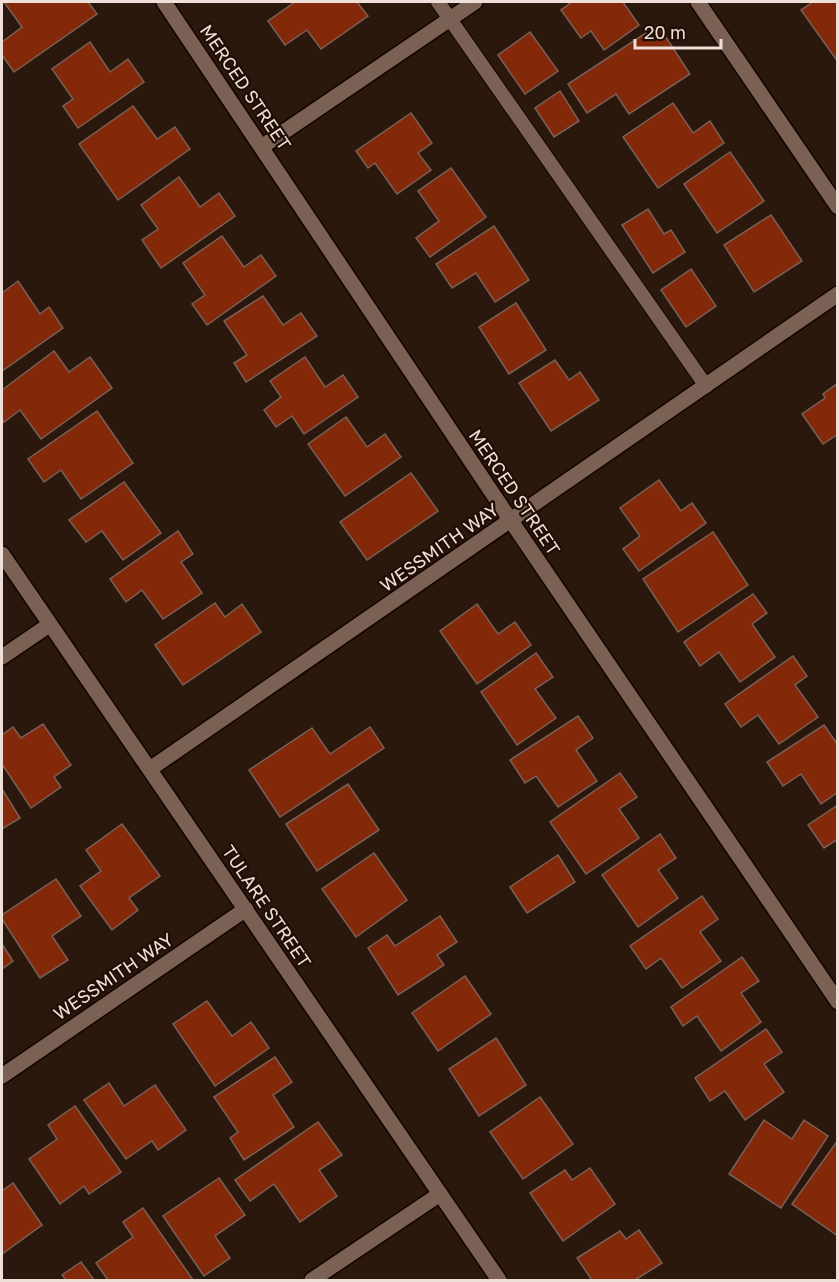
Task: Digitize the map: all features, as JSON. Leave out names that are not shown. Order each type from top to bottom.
[{"type":"street","name":"MERCED STREET","points":[[164,2],[263,146],[510,521],[837,1002]]},
{"type":"street","points":[[263,146],[475,2]]},
{"type":"street","points":[[698,2],[837,207]]},
{"type":"street","name":"WESSMITH WAY","points":[[150,769],[837,294]]},
{"type":"street","name":"TULARE STREET","points":[[2,554],[499,1281]]},
{"type":"street","points":[[2,657],[49,625]]},
{"type":"street","name":"WESSMITH WAY","points":[[2,1076],[246,909]]},
{"type":"street","points":[[312,1281],[440,1194]]},
{"type":"lane","points":[[438,2],[705,386]]},
{"type":"building","points":[[4,2],[88,2],[97,14],[14,72],[2,55],[2,42],[22,27]]},
{"type":"building","points":[[295,2],[357,2],[368,16],[321,49],[307,30],[285,45],[268,21]]},
{"type":"building","points":[[572,2],[623,2],[639,25],[604,50],[591,31],[581,38],[561,10]]},
{"type":"building","points":[[813,2],[838,2],[838,62],[801,10]]},
{"type":"building","points":[[658,25],[690,74],[629,114],[616,94],[587,113],[568,84]]},
{"type":"building","points":[[530,32],[558,71],[525,94],[498,55]]},
{"type":"building","points":[[90,42],[110,72],[128,59],[144,82],[78,128],[63,106],[73,99],[52,69]]},
{"type":"building","points":[[560,91],[579,121],[554,137],[535,108]]},
{"type":"building","points":[[673,103],[693,133],[710,121],[724,143],[658,188],[623,137]]},
{"type":"building","points":[[133,106],[157,139],[175,127],[190,149],[118,200],[79,144]]},
{"type":"building","points":[[411,113],[432,143],[418,153],[431,170],[397,194],[375,163],[368,168],[356,151]]},
{"type":"building","points":[[730,152],[764,201],[717,233],[684,184]]},
{"type":"building","points":[[451,168],[486,217],[430,257],[416,238],[439,221],[418,191]]},
{"type":"building","points":[[179,177],[200,207],[219,193],[235,216],[161,268],[142,240],[158,229],[141,205]]},
{"type":"building","points":[[648,209],[664,234],[671,230],[685,252],[653,273],[622,225]]},
{"type":"building","points":[[771,215],[802,261],[754,292],[724,245]]},
{"type":"building","points":[[494,226],[529,280],[495,302],[476,273],[452,288],[436,264]]},
{"type":"building","points":[[222,236],[244,267],[261,255],[276,276],[207,325],[192,304],[205,295],[183,263]]},
{"type":"building","points":[[691,269],[716,306],[686,327],[661,290]]},
{"type":"building","points":[[18,281],[40,314],[49,307],[63,328],[2,371],[2,293]]},
{"type":"building","points":[[263,296],[283,325],[301,313],[317,336],[246,382],[234,363],[247,355],[224,321]]},
{"type":"building","points":[[516,303],[546,350],[509,374],[479,327]]},
{"type":"building","points":[[54,351],[69,372],[90,357],[112,388],[41,439],[20,410],[4,422],[2,390]]},
{"type":"building","points":[[305,357],[325,387],[343,375],[358,397],[304,434],[292,416],[276,427],[264,410],[281,397],[270,381]]},
{"type":"building","points":[[555,360],[569,380],[580,372],[599,400],[551,431],[519,383]]},
{"type":"building","points":[[838,383],[838,434],[823,444],[802,414],[825,398],[823,394]]},
{"type":"building","points":[[97,411],[133,463],[81,499],[61,470],[44,482],[28,459]]},
{"type":"building","points":[[346,417],[367,447],[385,434],[401,457],[345,496],[308,444]]},
{"type":"building","points":[[411,473],[438,511],[367,560],[340,522]]},
{"type":"building","points":[[659,480],[681,511],[692,503],[706,523],[639,571],[623,549],[640,536],[620,508]]},
{"type":"building","points":[[124,482],[161,533],[123,560],[102,531],[86,542],[69,520]]},
{"type":"building","points":[[178,531],[193,554],[181,562],[202,593],[163,619],[142,590],[126,602],[110,579]]},
{"type":"building","points":[[713,532],[748,585],[678,632],[643,579]]},
{"type":"building","points":[[753,594],[767,613],[752,624],[775,657],[740,682],[719,652],[700,666],[684,642]]},
{"type":"building","points":[[215,603],[225,617],[242,604],[261,632],[183,685],[155,645]]},
{"type":"building","points":[[477,604],[498,634],[515,622],[531,645],[477,684],[440,631]]},
{"type":"building","points":[[536,653],[553,677],[535,689],[556,718],[517,745],[481,692]]},
{"type":"building","points":[[793,656],[807,676],[795,685],[818,717],[779,744],[758,715],[741,727],[725,704]]},
{"type":"building","points":[[578,716],[593,738],[576,750],[597,781],[558,807],[536,776],[525,783],[510,760]]},
{"type":"building","points":[[43,724],[71,765],[54,777],[61,787],[31,808],[2,764],[2,735],[13,727],[21,738]]},
{"type":"building","points":[[824,725],[838,745],[838,792],[821,804],[801,774],[783,786],[767,762]]},
{"type":"building","points":[[370,727],[384,748],[280,817],[249,770],[312,728],[330,754]]},
{"type":"building","points":[[620,773],[637,797],[619,809],[639,838],[586,874],[550,822]]},
{"type":"building","points":[[348,784],[379,830],[317,871],[286,824]]},
{"type":"building","points":[[2,789],[20,818],[2,829]]},
{"type":"building","points":[[838,805],[838,839],[824,848],[808,825]]},
{"type":"building","points":[[122,824],[160,876],[129,898],[138,910],[112,930],[80,886],[101,871],[86,850]]},
{"type":"building","points":[[660,834],[676,858],[658,870],[678,898],[638,927],[602,875]]},
{"type":"building","points":[[374,853],[407,900],[356,937],[322,889]]},
{"type":"building","points":[[558,855],[575,882],[527,913],[510,887]]},
{"type":"building","points":[[56,879],[81,916],[52,936],[68,960],[40,978],[2,919],[2,915]]},
{"type":"building","points":[[702,896],[718,919],[700,932],[721,961],[682,988],[661,958],[646,969],[630,946]]},
{"type":"building","points":[[440,916],[457,942],[437,955],[444,965],[398,995],[368,948],[387,935],[395,946]]},
{"type":"building","points":[[2,944],[13,961],[2,969]]},
{"type":"building","points":[[742,957],[759,981],[741,993],[761,1022],[721,1051],[697,1016],[683,1026],[671,1007]]},
{"type":"building","points":[[465,976],[491,1014],[438,1051],[412,1013]]},
{"type":"building","points":[[207,1001],[232,1036],[251,1022],[269,1048],[215,1086],[173,1024]]},
{"type":"building","points":[[766,1029],[782,1052],[764,1064],[784,1092],[745,1120],[725,1091],[710,1101],[695,1078]]},
{"type":"building","points":[[496,1038],[526,1085],[479,1116],[449,1069]]},
{"type":"building","points":[[275,1057],[292,1082],[273,1095],[294,1127],[244,1160],[230,1138],[238,1132],[214,1097]]},
{"type":"building","points":[[109,1083],[124,1106],[155,1085],[186,1130],[158,1150],[152,1141],[126,1159],[84,1100]]},
{"type":"building","points":[[540,1097],[573,1144],[523,1179],[490,1132]]},
{"type":"building","points":[[75,1106],[121,1172],[89,1194],[84,1186],[60,1204],[29,1159],[57,1139],[48,1125]]},
{"type":"building","points":[[764,1120],[792,1139],[804,1120],[828,1136],[781,1208],[729,1174]]},
{"type":"building","points":[[318,1122],[342,1155],[319,1170],[337,1196],[300,1222],[274,1184],[250,1201],[235,1180]]},
{"type":"building","points":[[838,1140],[838,1236],[792,1204]]},
{"type":"building","points":[[590,1168],[615,1204],[563,1241],[530,1193],[565,1170],[572,1180]]},
{"type":"building","points":[[219,1178],[245,1215],[215,1236],[230,1258],[204,1276],[163,1216]]},
{"type":"building","points":[[13,1183],[42,1225],[2,1254],[2,1191]]},
{"type":"building","points":[[143,1208],[193,1280],[108,1280],[96,1263],[133,1237],[123,1222]]},
{"type":"building","points":[[639,1230],[662,1263],[635,1280],[592,1280],[577,1258],[620,1231],[626,1239]]},
{"type":"building","points":[[81,1262],[94,1280],[66,1280],[62,1275]]}]
